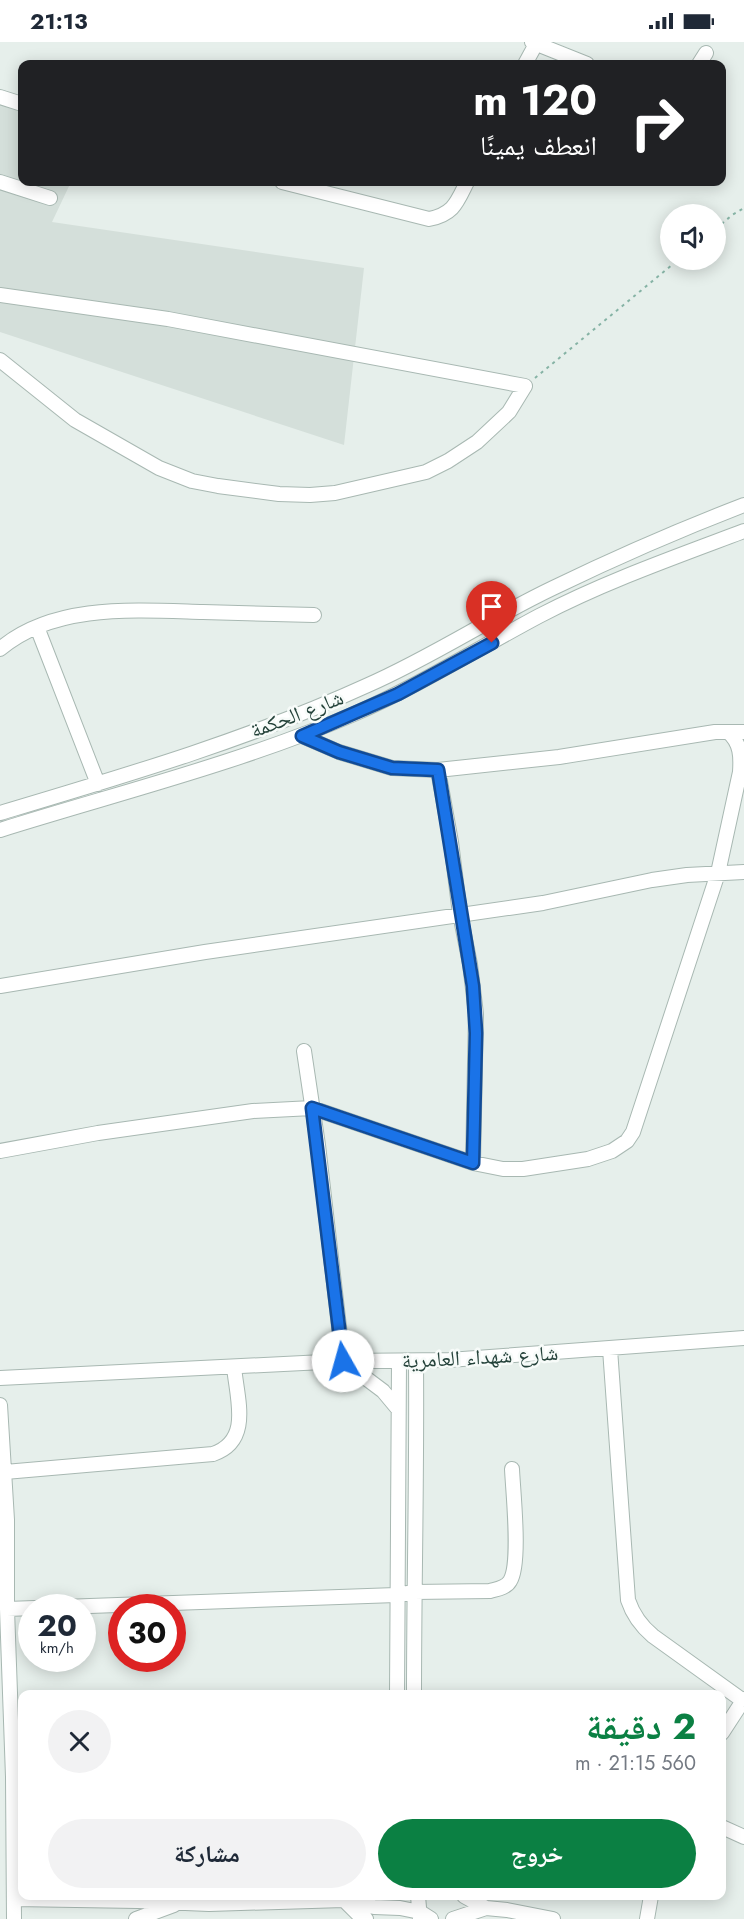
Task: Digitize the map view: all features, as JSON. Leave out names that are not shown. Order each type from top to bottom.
[{"type":"street","points":[[527,60],[534,43],[577,60]]},
{"type":"street","points":[[0,97],[18,103]]},
{"type":"street","points":[[0,182],[50,198]]},
{"type":"street","points":[[298,186],[429,219],[450,211],[465,186]]},
{"type":"street","points":[[0,295],[168,319],[525,386],[509,412],[477,442],[426,472],[334,493],[279,494],[192,481],[169,472],[75,420],[0,360]]},
{"type":"street","name":"شارع الحكمة","points":[[0,813],[98,784],[308,712],[393,673],[552,589],[648,545],[744,505]]},
{"type":"street","name":"شارع الحكمة","points":[[0,830],[302,736],[398,694],[540,616],[592,591],[744,531]]},
{"type":"street","points":[[0,649],[15,636],[37,627],[75,616],[111,612],[153,610],[314,615]]},
{"type":"street","points":[[37,627],[98,784]]},
{"type":"street","points":[[0,1151],[98,1133],[242,1113],[312,1108],[473,1163],[503,1169],[547,1166],[588,1159],[612,1151],[627,1141],[633,1132],[718,873],[741,761],[737,741],[728,732]]},
{"type":"street","points":[[302,736],[339,752],[392,768],[438,770],[559,757],[698,734],[744,732]]},
{"type":"street","points":[[438,770],[476,1014],[473,1163]]},
{"type":"street","points":[[0,986],[216,950],[543,903],[652,880],[687,875],[744,872]]},
{"type":"street","points":[[304,1051],[343,1361],[383,1391],[399,1410]]},
{"type":"street","name":"شارع شهداء العامرية","points":[[0,1378],[343,1361],[416,1362],[744,1338]]},
{"type":"street","points":[[610,1349],[628,1600],[632,1611],[653,1636],[743,1699],[726,1727]]},
{"type":"street","points":[[397,1690],[399,1362]]},
{"type":"street","points":[[414,1690],[416,1362]]},
{"type":"street","points":[[5,1472],[213,1454],[223,1450],[232,1442],[240,1425],[234,1368]]},
{"type":"street","points":[[0,1405],[5,1472],[3,1520],[7,1609],[18,1777],[14,1919]]},
{"type":"street","points":[[7,1609],[500,1589],[509,1583],[514,1574],[516,1554],[512,1469]]},
{"type":"street","points":[[0,1824],[18,1818]]},
{"type":"street","points":[[726,1829],[744,1837]]},
{"type":"street","points":[[14,1899],[18,1899]]},
{"type":"street","points":[[158,1900],[209,1904],[289,1900]]},
{"type":"street","points":[[344,1919],[348,1900]]},
{"type":"street","points":[[351,1900],[361,1917],[366,1919]]},
{"type":"street","points":[[356,1900],[374,1907],[400,1908],[424,1917]]},
{"type":"street","points":[[419,1900],[424,1917]]},
{"type":"street","points":[[471,1900],[486,1908]]},
{"type":"street","points":[[647,1919],[650,1900]]},
{"type":"street","points":[[136,1919],[180,1902]]},
{"type":"street","points":[[453,1919],[508,1903],[553,1919]]},
{"type":"street","points":[[209,1904],[210,1919]]},
{"type":"path","points":[[726,220],[744,208]]},
{"type":"path","points":[[525,386],[666,270]]},
{"type":"shaded area","points":[[0,105],[18,111],[18,186],[69,186],[52,222],[364,268],[344,445],[0,332]]},
{"type":"route","points":[[343,1361],[312,1108],[473,1163],[476,1014],[438,770],[392,768],[339,752],[302,736],[398,694],[492,643]]}]
